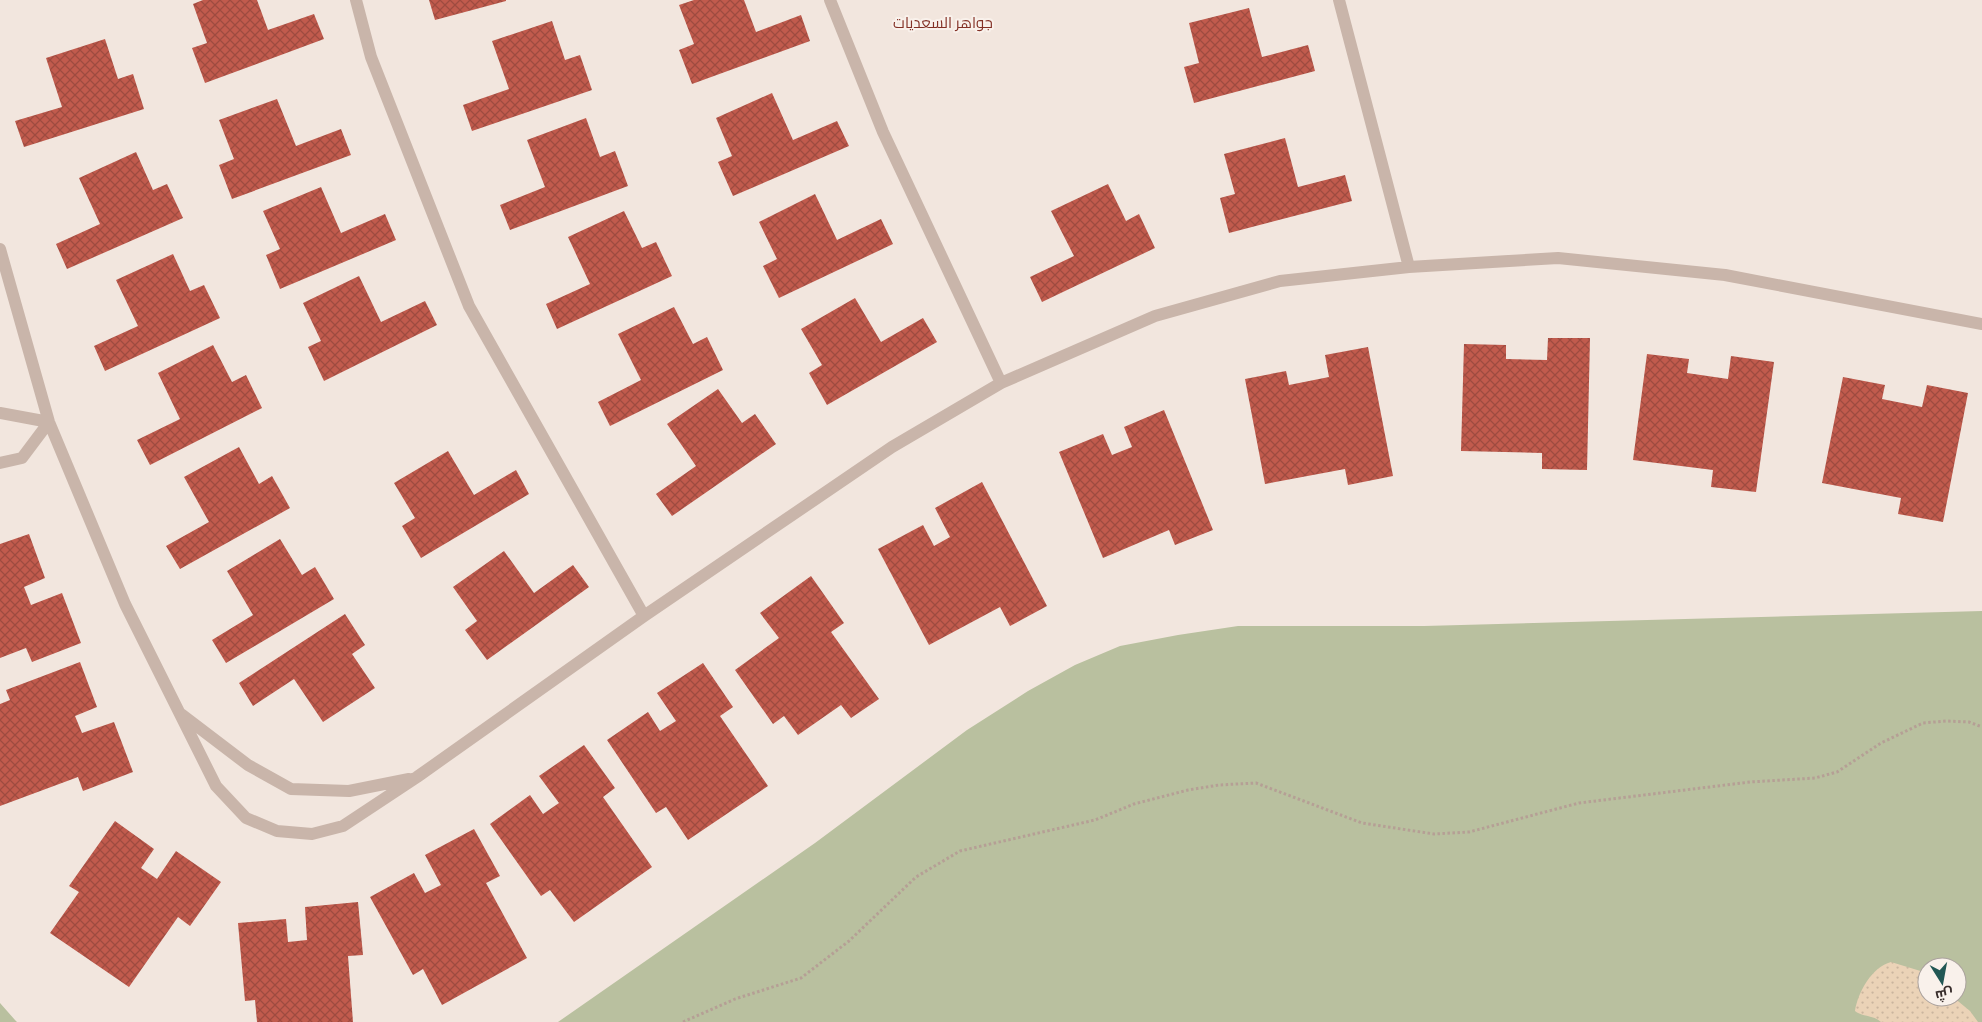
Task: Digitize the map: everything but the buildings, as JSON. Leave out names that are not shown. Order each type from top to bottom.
[{"type":"street","points":[[356,0],[371,57],[469,306],[644,616]]},
{"type":"street","points":[[830,0],[883,132],[1001,383]]},
{"type":"street","points":[[1339,0],[1410,267]]},
{"type":"street","points":[[0,249],[49,422],[125,604],[216,786],[246,818],[277,831],[312,834],[343,826],[417,777],[644,616],[892,447],[1001,383],[1155,316],[1280,281],[1410,267],[1558,258],[1715,274],[1982,324]]},
{"type":"street","points":[[0,413],[49,422]]},
{"type":"street","points":[[0,463],[22,458],[49,422]]},
{"type":"street","points":[[179,713],[248,765],[291,789],[349,791],[417,777]]},
{"type":"path","points":[[683,1022],[734,999],[801,978],[849,941],[916,877],[960,851],[1095,820],[1134,804],[1188,790],[1219,785],[1256,783],[1362,823],[1434,834],[1469,832],[1579,803],[1750,782],[1815,778],[1837,772],[1880,743],[1923,724],[1961,722],[1982,727]]},
{"type":"green space","points":[[1982,611],[1982,1022],[558,1022],[815,843],[967,730],[1028,691],[1075,665],[1120,646],[1238,626],[1424,626]]},
{"type":"green space","points":[[0,1003],[15,1020],[17,1022],[0,1022]]},
{"type":"sand","points":[[1891,962],[1917,970],[1917,1007],[1965,1007],[1978,1022],[1881,1022],[1855,1011],[1859,996],[1867,981],[1884,965]]},
{"type":"district","name":"جواهر السعديات","points":[[943,23]]}]
